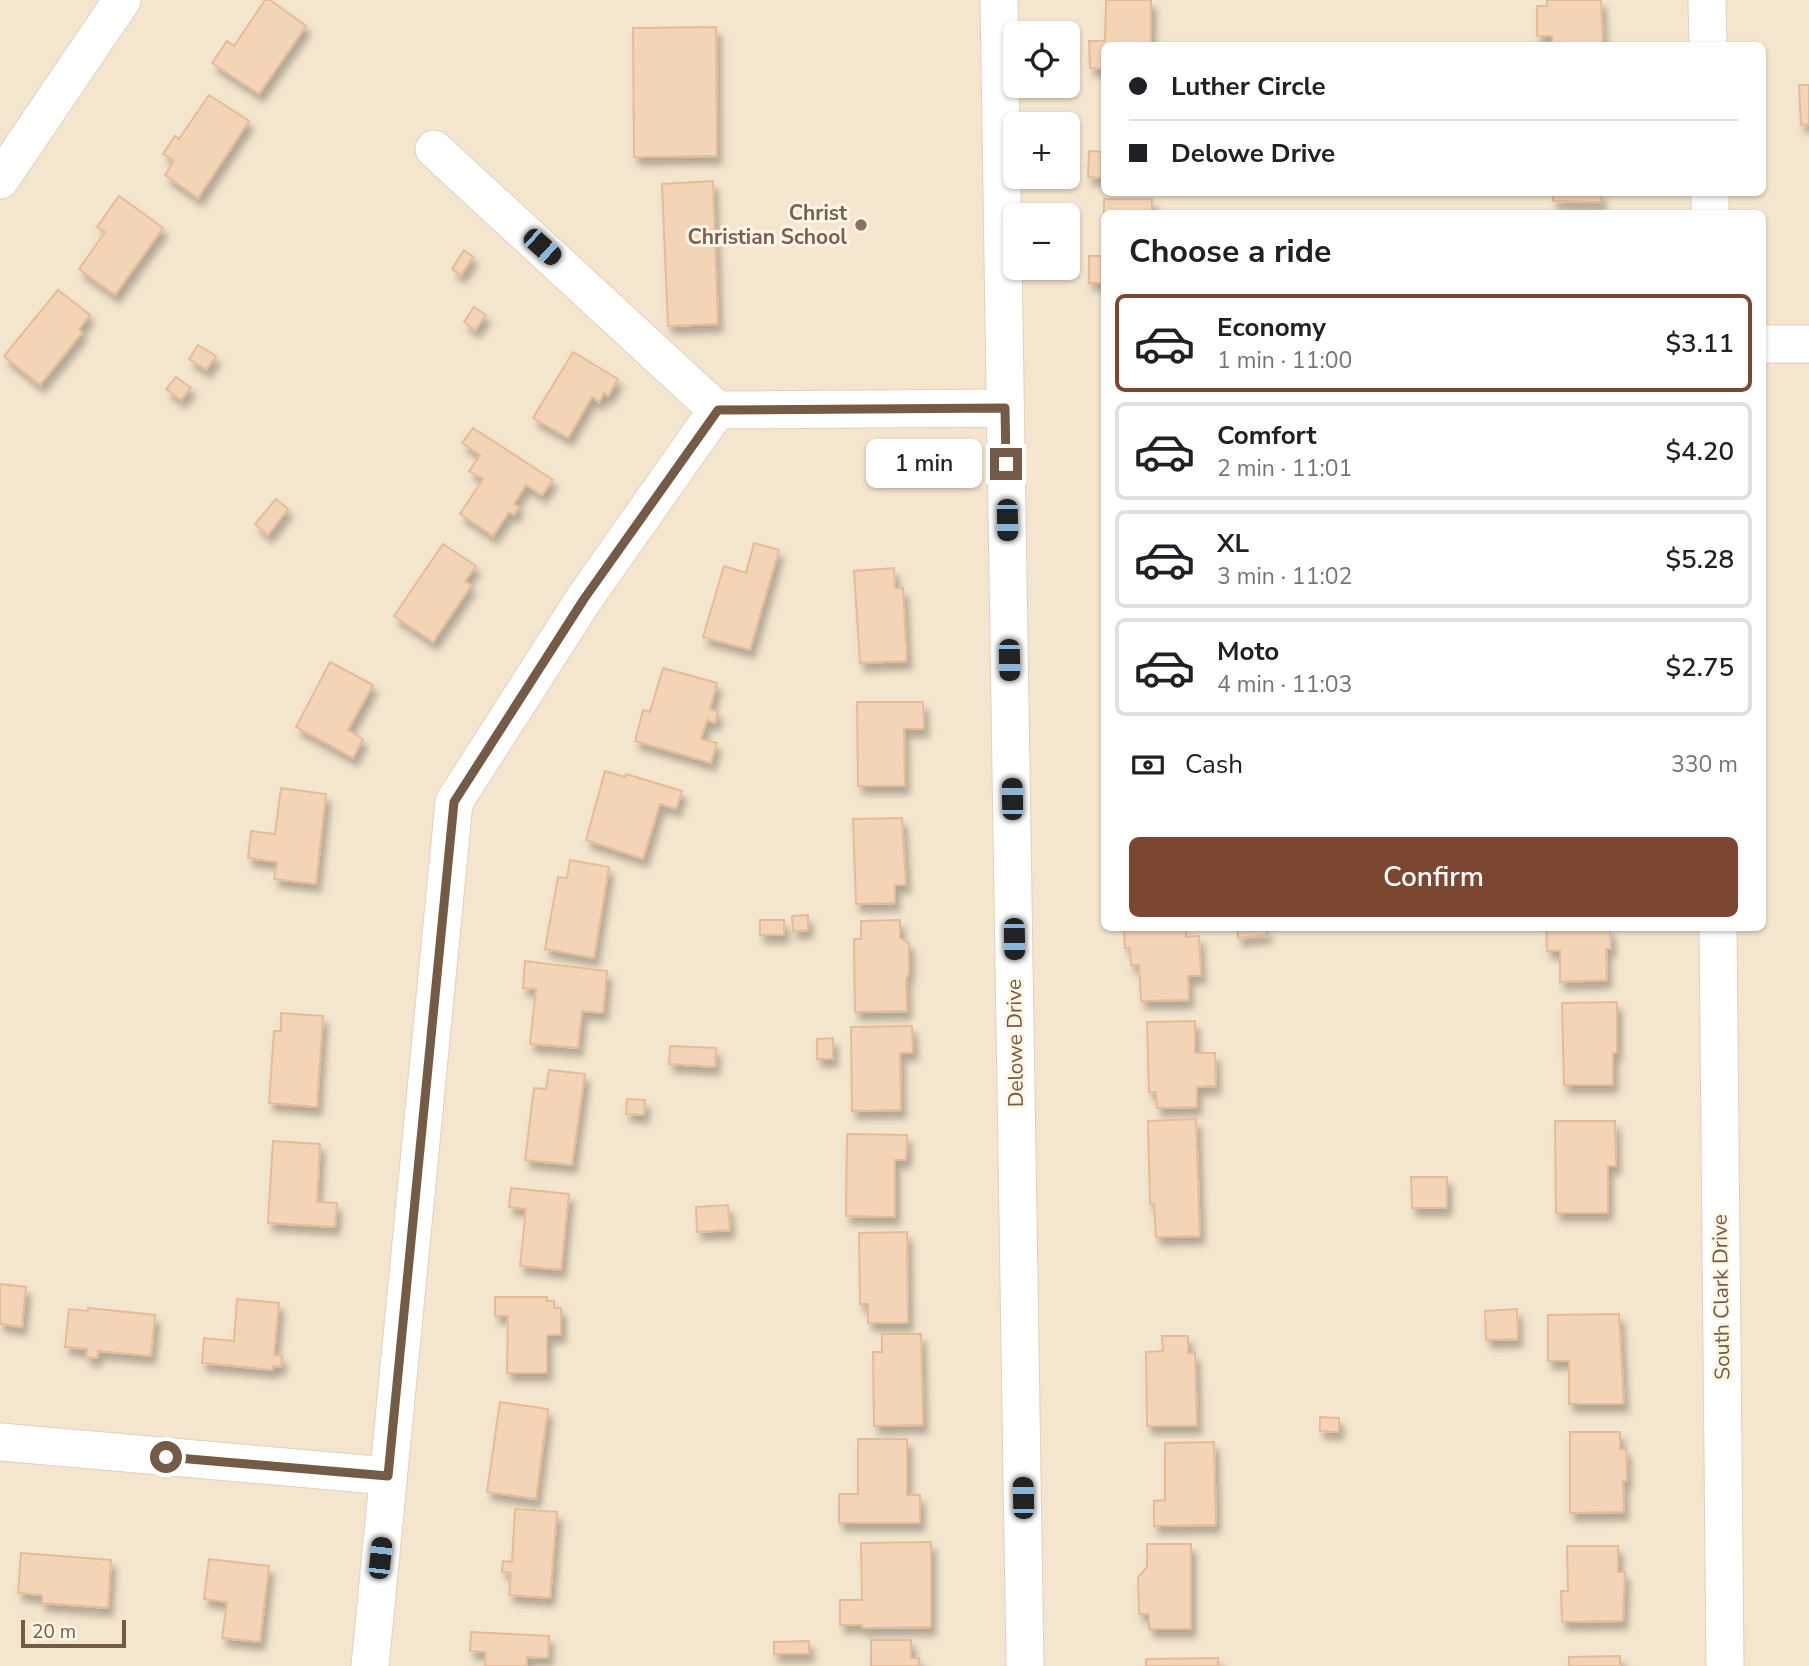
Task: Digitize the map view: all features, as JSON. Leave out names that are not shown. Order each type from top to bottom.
[{"type":"street","points":[[0,180],[122,0]]},
{"type":"street","name":"Delowe Drive","points":[[999,0],[1026,1666]]},
{"type":"street","points":[[1707,0],[1708,42]]},
{"type":"street","points":[[434,149],[718,410],[1005,408]]},
{"type":"street","points":[[1766,344],[1809,344]]},
{"type":"street","points":[[370,1666],[454,802],[584,599],[718,410]]},
{"type":"street","name":"South Clark Drive","points":[[1718,931],[1725,1666]]},
{"type":"street","points":[[0,1442],[388,1476]]},
{"type":"shaded area","points":[[0,0],[1809,0],[1809,1666],[0,1666]]},
{"type":"building","points":[[265,0],[270,0],[306,26],[259,94],[212,63],[227,41],[234,46]]},
{"type":"building","points":[[1106,0],[1151,0],[1151,42],[1101,42],[1101,69],[1090,68],[1089,41],[1105,41]]},
{"type":"building","points":[[1547,0],[1601,0],[1603,42],[1552,42],[1552,36],[1537,36],[1537,6],[1547,6]]},
{"type":"building","points":[[716,27],[717,156],[634,157],[633,28]]},
{"type":"building","points":[[1799,85],[1809,85],[1809,124],[1801,125]]},
{"type":"building","points":[[209,95],[249,121],[198,198],[165,175],[174,161],[163,154],[175,136],[179,139]]},
{"type":"building","points":[[1089,151],[1101,152],[1101,178],[1088,177]]},
{"type":"building","points":[[713,181],[718,324],[668,326],[662,184]]},
{"type":"building","points":[[119,196],[163,228],[115,295],[79,269],[105,232],[97,227]]},
{"type":"building","points":[[1553,196],[1601,196],[1601,202],[1553,201]]},
{"type":"building","points":[[1104,199],[1152,199],[1152,210],[1104,210]]},
{"type":"building","points":[[464,250],[473,257],[461,275],[452,269]]},
{"type":"building","points":[[1089,256],[1101,256],[1101,283],[1089,283]]},
{"type":"building","points":[[58,290],[90,315],[79,329],[82,333],[40,385],[4,356]]},
{"type":"building","points":[[474,307],[486,315],[475,330],[464,322]]},
{"type":"building","points":[[198,345],[216,356],[206,370],[189,359]]},
{"type":"building","points":[[573,352],[618,379],[608,396],[604,393],[599,402],[592,397],[568,438],[533,418]]},
{"type":"building","points":[[176,377],[191,388],[181,400],[166,389]]},
{"type":"building","points":[[473,428],[553,480],[542,495],[526,485],[514,504],[519,507],[514,515],[509,512],[493,536],[460,514],[483,479],[469,471],[480,455],[462,443]]},
{"type":"building","points":[[276,499],[288,509],[268,535],[255,524]]},
{"type":"building","points":[[754,543],[779,550],[750,650],[703,637],[724,566],[746,573]]},
{"type":"building","points":[[443,544],[476,566],[465,581],[471,586],[433,642],[394,616]]},
{"type":"building","points":[[894,568],[895,588],[903,588],[907,661],[860,663],[854,571]]},
{"type":"building","points":[[330,662],[373,685],[348,730],[363,739],[353,758],[296,727]]},
{"type":"building","points":[[663,668],[717,683],[710,709],[718,712],[715,723],[707,720],[701,739],[717,743],[711,763],[635,741],[643,710],[650,712]]},
{"type":"building","points":[[857,702],[923,702],[924,729],[904,729],[905,786],[858,786]]},
{"type":"building","points":[[605,771],[625,777],[626,774],[682,791],[676,809],[660,804],[643,859],[586,840]]},
{"type":"building","points":[[281,788],[326,794],[316,884],[274,879],[277,862],[248,858],[251,831],[275,834]]},
{"type":"building","points":[[902,818],[906,885],[895,885],[895,903],[856,904],[853,819]]},
{"type":"building","points":[[570,860],[609,867],[594,958],[545,949],[558,877],[567,878]]},
{"type":"building","points":[[808,915],[808,930],[793,931],[792,916]]},
{"type":"building","points":[[760,920],[784,920],[784,935],[760,935]]},
{"type":"building","points":[[900,920],[900,938],[909,943],[907,1011],[855,1012],[854,939],[861,939],[861,921]]},
{"type":"building","points":[[1124,931],[1186,931],[1186,937],[1199,936],[1201,976],[1188,976],[1189,1000],[1141,1001],[1139,965],[1131,965],[1130,948],[1125,948]]},
{"type":"building","points":[[1237,931],[1267,931],[1267,935],[1238,938]]},
{"type":"building","points":[[1546,931],[1610,931],[1611,949],[1606,949],[1607,980],[1560,982],[1560,951],[1547,951]]},
{"type":"building","points":[[525,961],[607,971],[603,1013],[582,1011],[578,1048],[530,1044],[536,989],[523,988]]},
{"type":"building","points":[[1617,1002],[1617,1053],[1613,1053],[1613,1085],[1564,1085],[1562,1003]]},
{"type":"building","points":[[281,1013],[323,1016],[317,1107],[269,1103],[274,1031],[281,1031]]},
{"type":"building","points":[[1195,1021],[1195,1053],[1215,1053],[1216,1086],[1197,1087],[1197,1107],[1157,1108],[1156,1092],[1149,1092],[1147,1022]]},
{"type":"building","points":[[912,1026],[913,1053],[900,1053],[901,1110],[852,1111],[851,1027]]},
{"type":"building","points":[[833,1038],[833,1059],[817,1059],[817,1039]]},
{"type":"building","points":[[670,1046],[716,1048],[715,1067],[669,1064]]},
{"type":"building","points":[[549,1070],[585,1074],[572,1165],[525,1160],[534,1088],[546,1089]]},
{"type":"building","points":[[627,1099],[645,1100],[644,1115],[626,1114]]},
{"type":"building","points":[[1196,1119],[1200,1236],[1156,1237],[1154,1204],[1150,1204],[1148,1121]]},
{"type":"building","points":[[1555,1121],[1615,1121],[1616,1166],[1608,1166],[1608,1213],[1556,1213]]},
{"type":"building","points":[[847,1134],[907,1135],[906,1160],[895,1160],[895,1217],[846,1216]]},
{"type":"building","points":[[273,1141],[320,1144],[317,1202],[337,1203],[335,1227],[268,1223]]},
{"type":"building","points":[[1411,1177],[1447,1177],[1447,1208],[1412,1208]]},
{"type":"building","points":[[511,1188],[569,1194],[561,1270],[520,1266],[526,1209],[509,1207]]},
{"type":"building","points":[[728,1205],[730,1230],[697,1232],[696,1207]]},
{"type":"building","points":[[907,1232],[908,1323],[868,1323],[868,1304],[860,1304],[859,1233]]},
{"type":"building","points":[[0,1284],[26,1287],[22,1327],[0,1324]]},
{"type":"building","points":[[495,1297],[547,1297],[547,1301],[554,1301],[554,1308],[561,1308],[561,1335],[547,1335],[547,1373],[507,1373],[508,1316],[495,1316]]},
{"type":"building","points":[[237,1299],[279,1303],[274,1355],[282,1356],[281,1367],[273,1366],[273,1370],[202,1363],[204,1338],[234,1341]]},
{"type":"building","points":[[88,1308],[155,1315],[151,1356],[98,1351],[97,1358],[86,1357],[87,1349],[65,1347],[69,1309],[88,1311]]},
{"type":"building","points":[[1517,1309],[1518,1339],[1486,1340],[1485,1311]]},
{"type":"building","points":[[1619,1314],[1624,1404],[1569,1404],[1569,1361],[1548,1361],[1548,1315]]},
{"type":"building","points":[[882,1334],[921,1334],[923,1425],[874,1426],[873,1352],[882,1352]]},
{"type":"building","points":[[1162,1336],[1188,1336],[1188,1353],[1195,1353],[1197,1426],[1147,1426],[1146,1352],[1163,1351]]},
{"type":"building","points":[[500,1402],[548,1409],[536,1499],[487,1492]]},
{"type":"building","points":[[1320,1417],[1339,1418],[1339,1432],[1320,1431]]},
{"type":"building","points":[[1570,1432],[1620,1432],[1620,1449],[1626,1449],[1624,1512],[1570,1513]]},
{"type":"building","points":[[858,1439],[907,1439],[907,1495],[920,1495],[920,1523],[839,1523],[839,1494],[858,1494]]},
{"type":"building","points":[[1214,1442],[1216,1525],[1154,1526],[1154,1501],[1165,1500],[1165,1443]]},
{"type":"building","points":[[515,1509],[557,1512],[550,1598],[509,1595],[511,1573],[502,1572],[503,1561],[512,1562]]},
{"type":"building","points":[[931,1542],[931,1627],[862,1628],[862,1625],[840,1625],[840,1600],[862,1600],[861,1543]]},
{"type":"building","points":[[1147,1544],[1191,1544],[1191,1629],[1149,1629],[1149,1614],[1139,1614],[1138,1577],[1147,1567]]},
{"type":"building","points":[[1567,1546],[1618,1546],[1618,1572],[1625,1572],[1623,1621],[1562,1622],[1561,1591],[1568,1591]]},
{"type":"building","points":[[21,1553],[111,1560],[108,1608],[42,1603],[42,1595],[18,1593]]},
{"type":"building","points":[[209,1559],[269,1566],[260,1642],[222,1638],[227,1602],[204,1599]]},
{"type":"building","points":[[471,1632],[549,1636],[548,1658],[527,1657],[527,1666],[485,1666],[486,1652],[470,1651]]},
{"type":"building","points":[[871,1640],[911,1640],[911,1658],[919,1658],[919,1666],[871,1666]]},
{"type":"building","points":[[809,1641],[809,1654],[774,1654],[774,1642]]},
{"type":"building","points":[[1620,1656],[1620,1666],[1569,1666],[1569,1657]]},
{"type":"building","points":[[1218,1658],[1218,1666],[1146,1666],[1146,1659]]},
{"type":"place","name":"Christ Christian School","points":[[861,225]]},
{"type":"route","points":[[166,1457],[388,1476],[454,802],[584,599],[718,410],[1005,408],[1006,464]]}]
